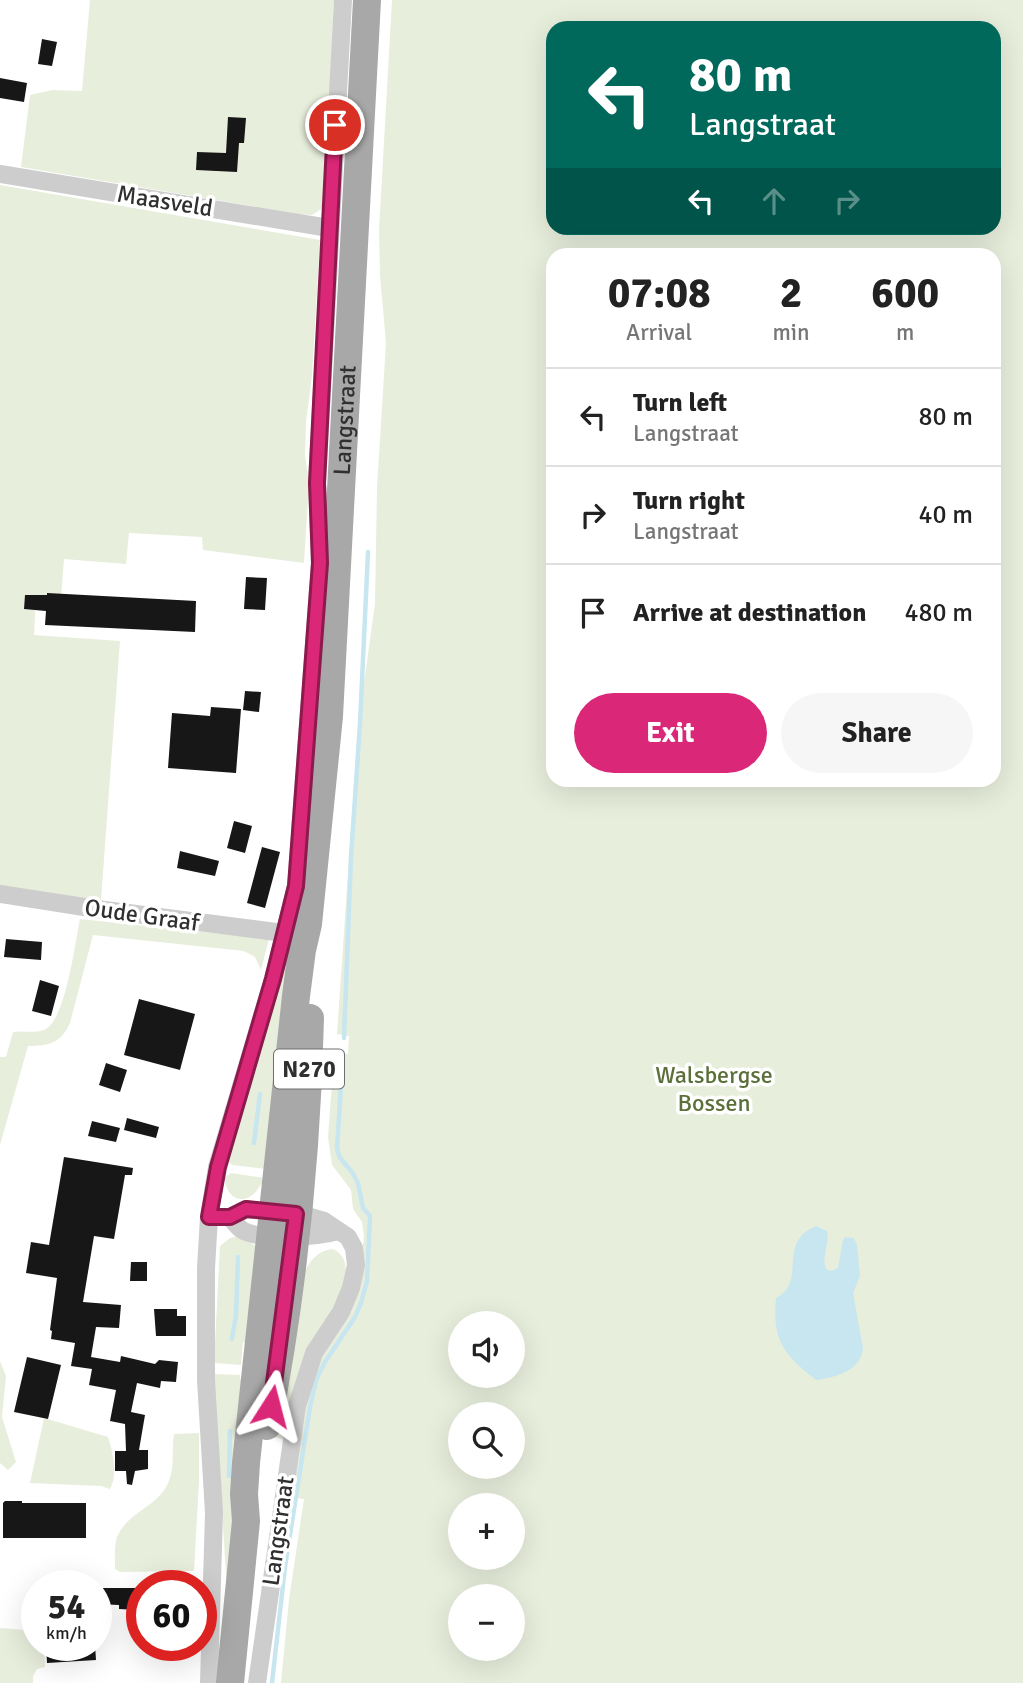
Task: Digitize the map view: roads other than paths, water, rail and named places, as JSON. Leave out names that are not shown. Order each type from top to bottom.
[{"type":"main road","name":"Langstraat","points":[[230,1683],[246,1521],[257,1488],[272,1400],[284,1225],[309,1069],[313,948],[296,929],[330,703],[367,0]]},
{"type":"street","name":"Langstraat","points":[[209,1683],[214,1540],[206,1380],[209,1217],[218,1167],[273,979],[296,929],[296,886],[320,563],[317,483],[343,0]]},
{"type":"street","name":"Maasveld","points":[[0,174],[329,228]]},
{"type":"street","name":"Oude Graaf","points":[[0,894],[97,909],[296,929]]},
{"type":"street","name":"Langstraat","points":[[209,1217],[230,1217],[242,1230],[284,1225],[319,1236],[338,1231],[348,1237],[354,1248],[356,1265],[354,1279],[341,1312],[314,1353],[297,1406],[257,1683]]},
{"type":"water","points":[[816,1226],[827,1231],[824,1259],[826,1269],[831,1271],[838,1268],[845,1237],[854,1238],[857,1245],[860,1276],[853,1293],[863,1348],[858,1362],[846,1372],[816,1380],[795,1362],[782,1345],[775,1313],[776,1298],[785,1291],[790,1282],[797,1242],[804,1233]]},
{"type":"waterway","points":[[344,1038],[368,552]]},
{"type":"waterway","points":[[272,1683],[285,1567],[316,1380],[355,1317],[367,1281],[370,1216],[363,1208],[358,1183],[340,1158],[337,1149],[343,1053]]},
{"type":"waterway","points":[[254,1143],[260,1094]]},
{"type":"waterway","points":[[232,1339],[236,1315],[238,1257]]},
{"type":"waterway","points":[[229,1476],[230,1431]]},
{"type":"park label","name":"Walsbergse Bossen","points":[[714,1089]]}]
